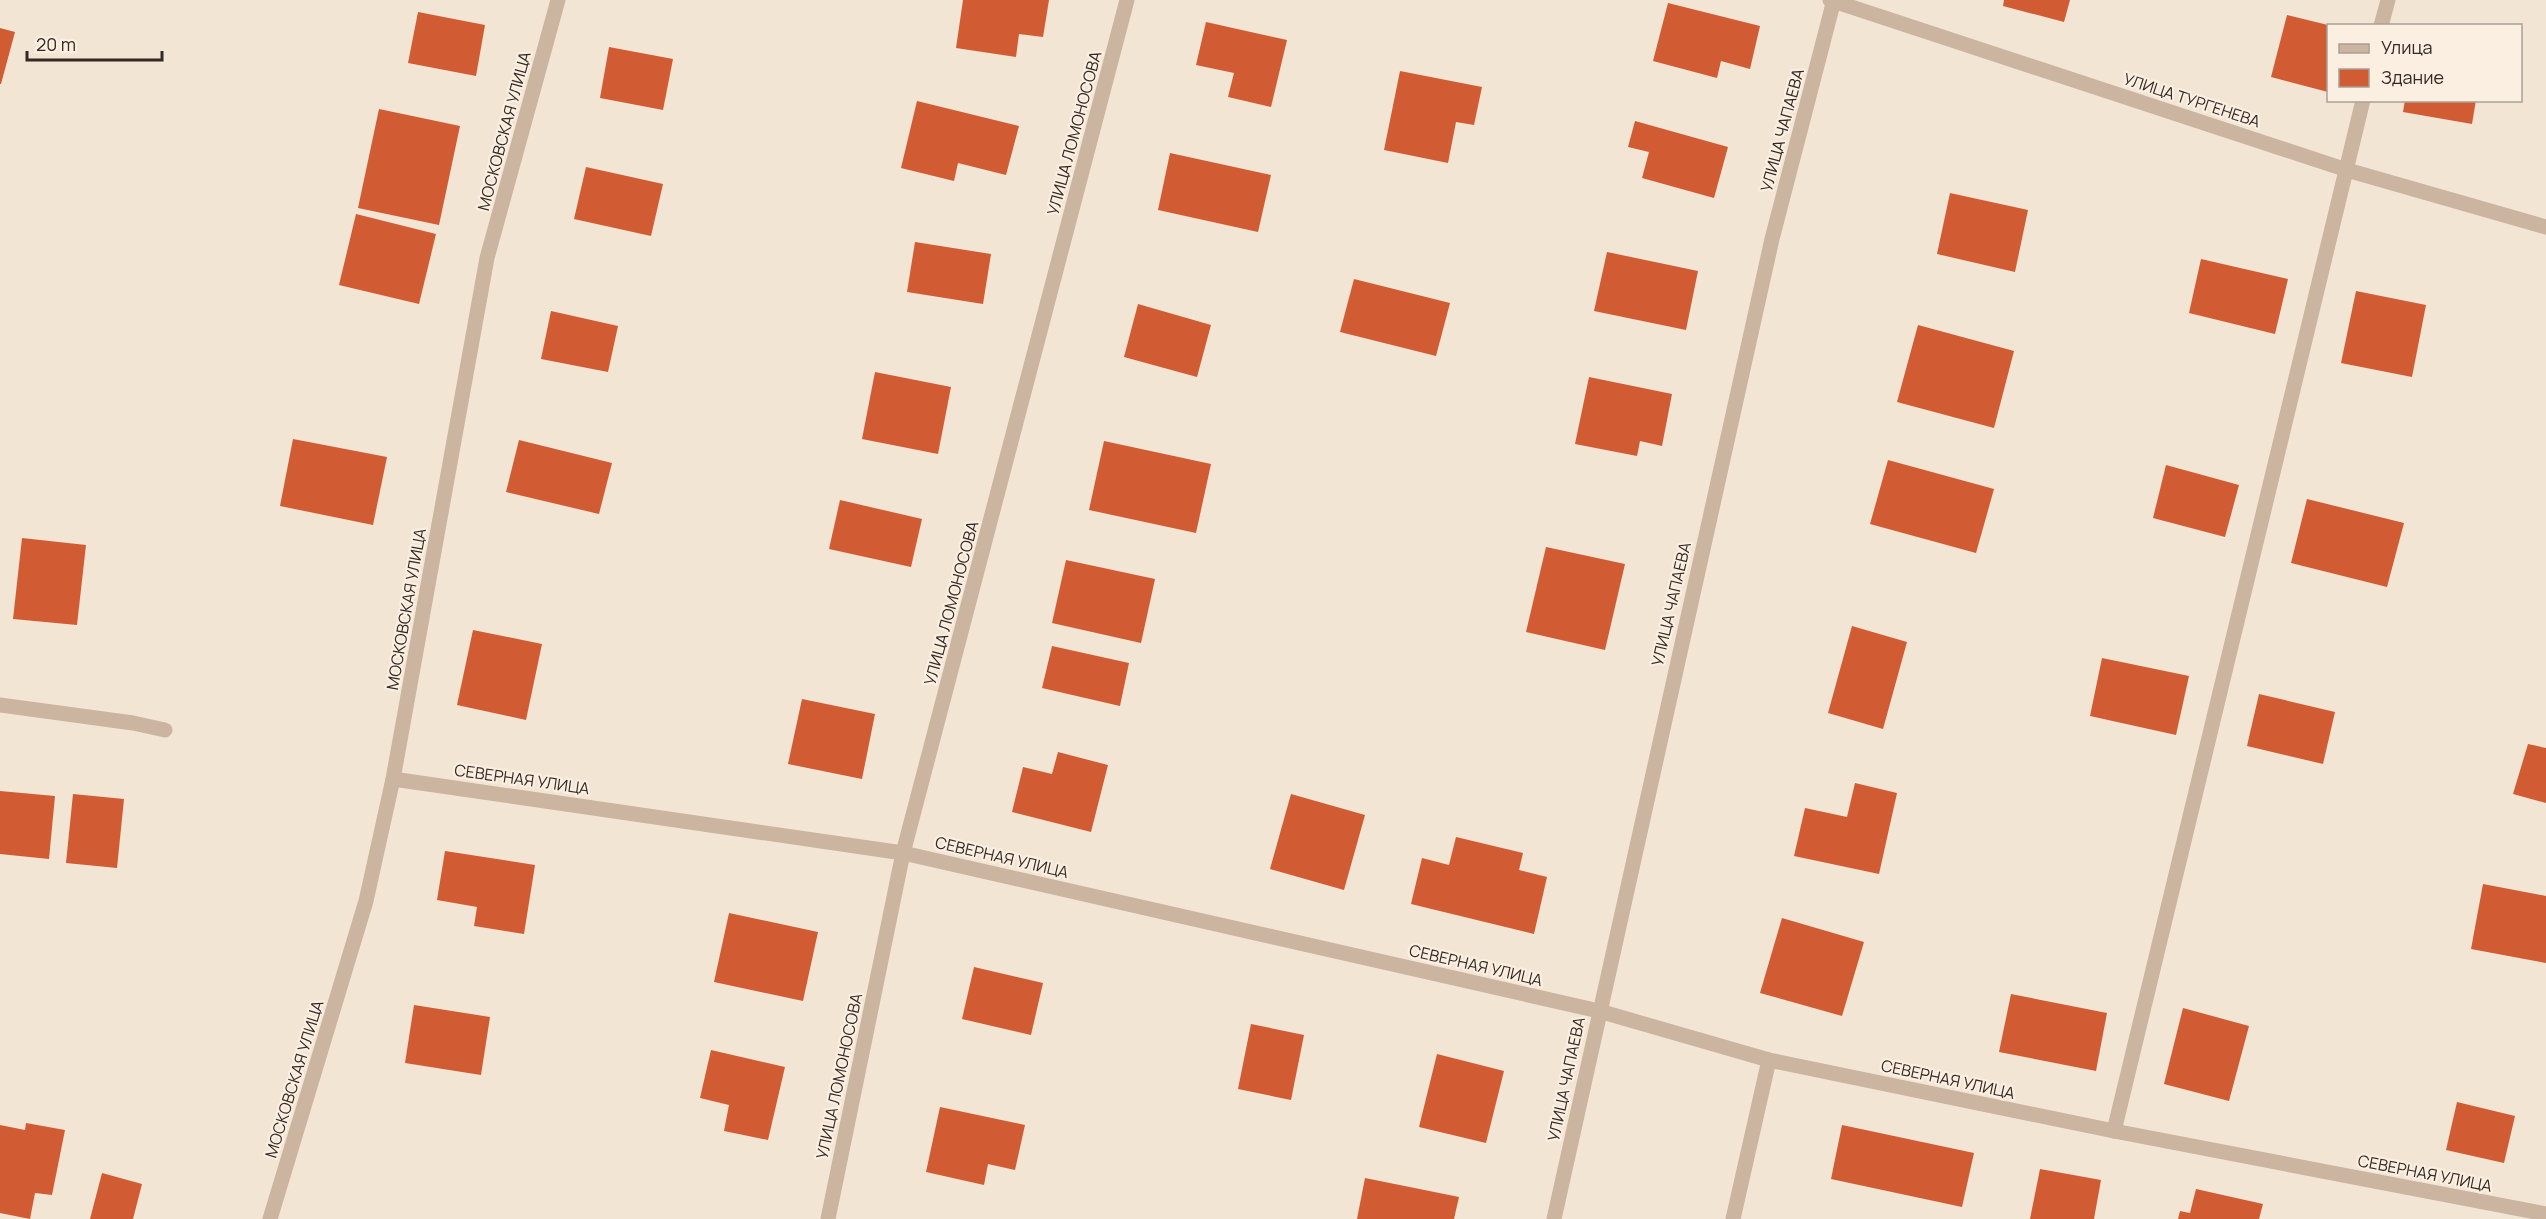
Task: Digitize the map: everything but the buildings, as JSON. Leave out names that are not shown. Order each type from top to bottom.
[{"type":"street","name":"МОСКОВСКАЯ УЛИЦА","points":[[270,1219],[366,901],[393,779],[487,258],[558,0]]},
{"type":"street","name":"УЛИЦА ЛОМОНОСОВА","points":[[828,1219],[903,854],[1127,0]]},
{"type":"street","name":"УЛИЦА ТУРГЕНЕВА","points":[[1833,0],[2347,170],[2546,227]]},
{"type":"street","name":"УЛИЦА ЧАПАЕВА","points":[[1554,1219],[1772,239],[1833,0]]},
{"type":"street","points":[[2382,24],[2388,0]]},
{"type":"street","points":[[2114,1131],[2363,102]]},
{"type":"street","points":[[0,705],[133,723],[165,730]]},
{"type":"street","name":"СЕВЕРНАЯ УЛИЦА","points":[[393,779],[903,854],[1599,1011],[1769,1060],[2114,1131],[2546,1214]]},
{"type":"street","points":[[1733,1219],[1769,1060]]}]
